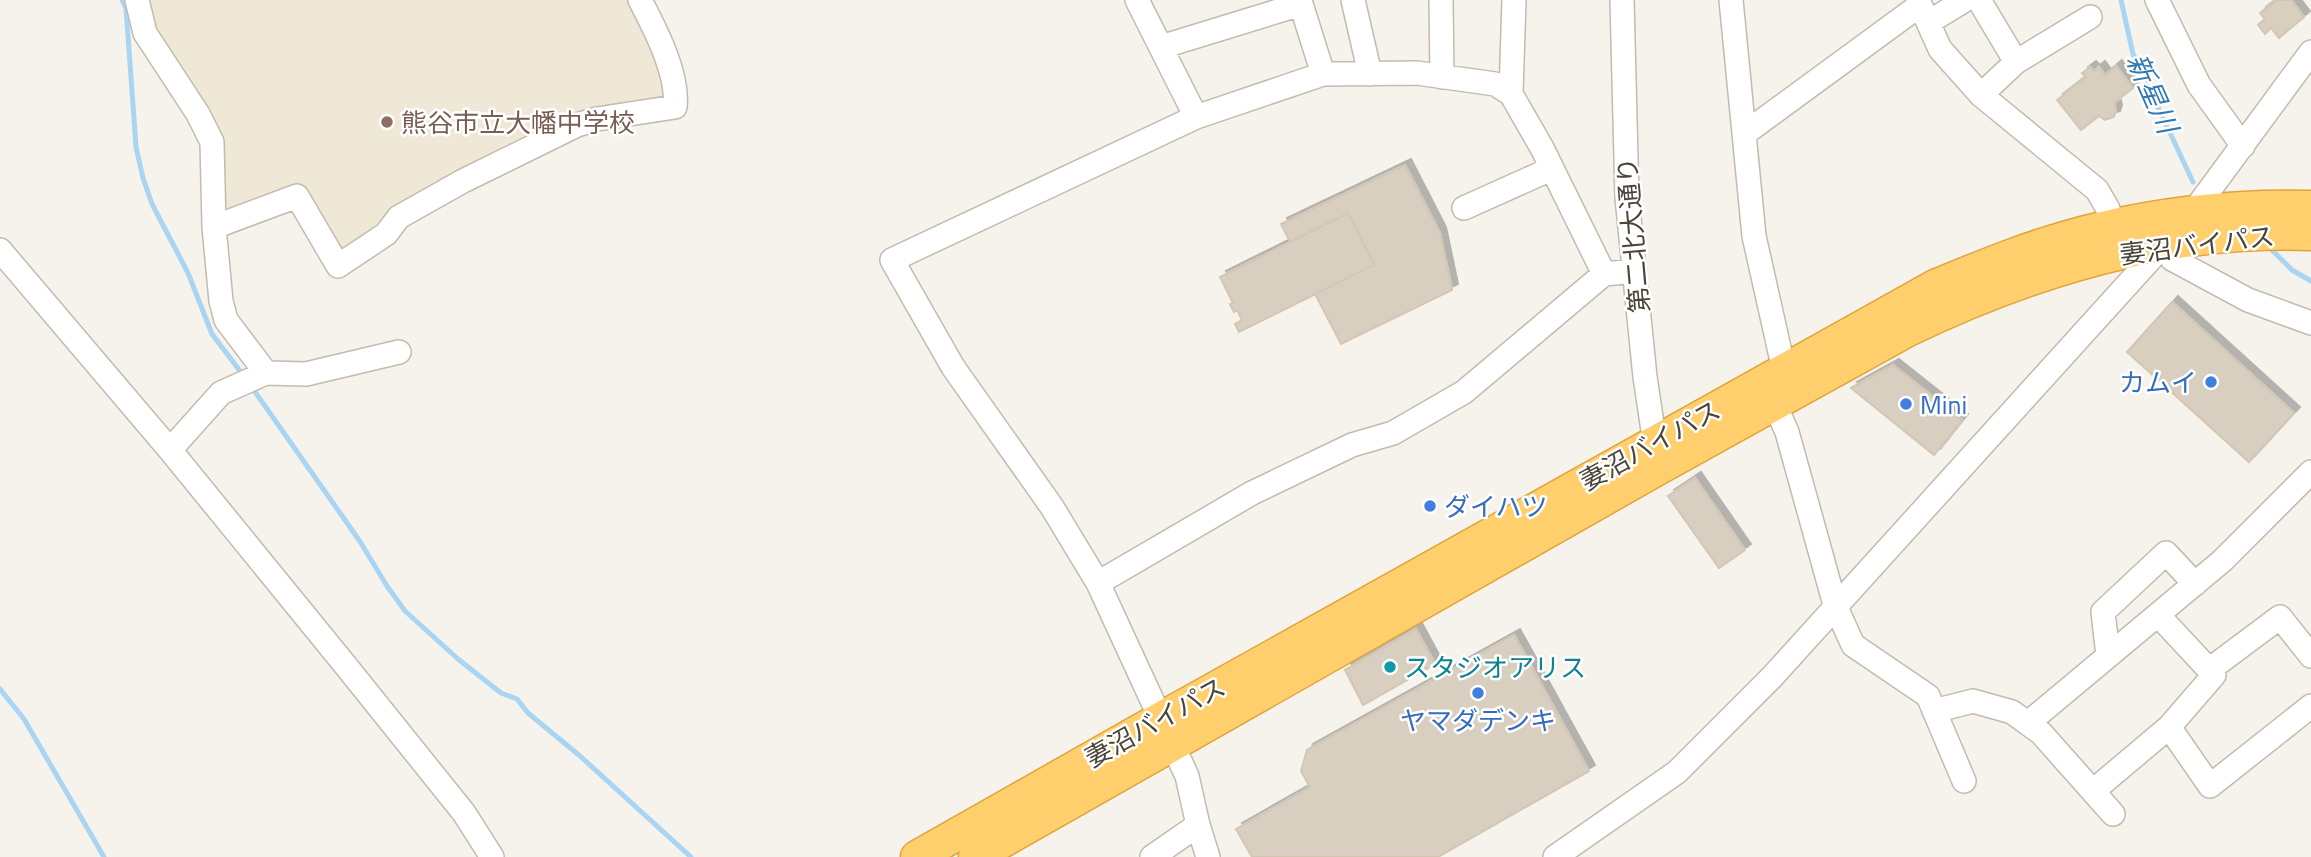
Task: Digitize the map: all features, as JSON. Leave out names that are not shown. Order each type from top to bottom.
[{"type":"highway","name":"妻沼バイパス","points":[[917,857],[1166,732],[1657,455],[1784,370],[1935,286],[2003,258],[2097,229],[2194,211],[2311,207]]},
{"type":"highway","name":"妻沼バイパス","points":[[1657,455],[1775,405],[1908,330],[2014,284],[2101,258],[2166,244],[2240,236],[2311,234]]},
{"type":"highway","name":"妻沼バイパス","points":[[975,857],[1166,732]]},
{"type":"street","points":[[137,0],[145,33],[198,114],[212,142],[214,227],[221,301],[226,320],[262,374]]},
{"type":"street","points":[[214,227],[298,196],[338,266],[386,234],[399,217],[463,181],[578,125],[597,119],[675,107],[677,95],[661,40],[640,0]]},
{"type":"street","points":[[1137,0],[1196,117]]},
{"type":"street","points":[[1353,0],[1370,74]]},
{"type":"street","points":[[1441,0],[1442,77]]},
{"type":"street","points":[[1514,0],[1511,94],[1605,274]]},
{"type":"street","name":"第二北大通り","points":[[1622,0],[1627,198],[1657,455]]},
{"type":"street","points":[[1731,0],[1754,236],[1784,370]]},
{"type":"street","points":[[1744,134],[1922,9],[1965,0]]},
{"type":"street","points":[[1979,0],[2016,62]]},
{"type":"street","points":[[2157,0],[2199,85],[2243,146]]},
{"type":"street","points":[[1161,47],[1301,4],[1323,74]]},
{"type":"street","points":[[1922,9],[1940,49],[1981,95],[2097,190],[2108,209],[2113,226]]},
{"type":"street","points":[[1981,95],[2016,62],[2090,17]]},
{"type":"street","points":[[1555,857],[1678,772],[1772,677],[2166,244],[2194,211],[2311,52]]},
{"type":"street","points":[[1208,857],[1187,776],[1098,583],[1052,507],[953,367],[892,260],[1196,117],[1323,74],[1417,73],[1495,84],[1511,94]]},
{"type":"street","points":[[1464,208],[1551,169]]},
{"type":"street","points":[[2166,244],[2172,259],[2248,300],[2311,323]]},
{"type":"street","points":[[0,250],[170,450],[464,813],[492,857]]},
{"type":"street","points":[[1098,583],[1252,493],[1352,445],[1393,433],[1464,391],[1605,274],[1635,271]]},
{"type":"street","points":[[170,450],[221,393],[262,374],[306,374],[399,352]]},
{"type":"street","points":[[1775,405],[1787,432],[1835,605],[1853,645],[1928,696],[1964,781]]},
{"type":"street","points":[[2028,723],[2222,561],[2311,472]]},
{"type":"street","points":[[2108,656],[2104,612],[2166,553],[2195,584]]},
{"type":"street","points":[[2093,791],[2169,727],[2214,675],[2158,615]]},
{"type":"street","points":[[2209,670],[2280,617],[2311,656]]},
{"type":"street","points":[[1934,711],[1973,701],[2012,712],[2041,733],[2113,814]]},
{"type":"street","points":[[2169,727],[2210,786],[2311,706]]},
{"type":"street","points":[[1152,857],[1198,825]]},
{"type":"shaded area","name":"熊谷市立大幡中学校","points":[[145,0],[633,0],[658,54],[666,94],[657,100],[591,109],[504,152],[382,218],[349,252],[339,250],[303,187],[227,215],[220,208],[218,136],[149,25]]},
{"type":"building","points":[[2277,0],[2291,0],[2304,17],[2279,38],[2271,28],[2265,34],[2258,25],[2265,19],[2260,13]]},
{"type":"building","points":[[2116,66],[2133,88],[2114,103],[2114,117],[2105,120],[2099,116],[2081,130],[2057,100],[2086,77],[2082,73],[2090,67],[2094,71],[2099,67],[2105,75]]},
{"type":"building","points":[[1405,165],[1440,233],[1452,290],[1341,344],[1315,294],[1374,265],[1348,213],[1290,242],[1281,224]]},
{"type":"building","points":[[1348,213],[1374,265],[1239,332],[1235,324],[1242,320],[1237,310],[1234,312],[1230,304],[1233,303],[1220,277]]},
{"type":"building","name":"カムイ","points":[[2172,302],[2294,413],[2249,462],[2127,352]]},
{"type":"building","name":"Mini","points":[[1893,365],[1962,420],[1934,455],[1851,388]]},
{"type":"building","points":[[1695,478],[1745,550],[1719,568],[1668,496]]},
{"type":"building","name":"スタジオアリス","points":[[1416,629],[1435,664],[1363,705],[1345,670]]},
{"type":"building","name":"ヤマダデンキ","points":[[1514,635],[1589,771],[1438,857],[1252,857],[1236,829],[1310,787],[1301,771],[1307,750]]},
{"type":"waterway","points":[[122,0],[126,8],[136,147],[143,178],[152,204],[188,273],[212,334],[243,375]]},
{"type":"waterway","name":"新星川","points":[[2121,0],[2133,54],[2193,182]]},
{"type":"waterway","name":"新星川","points":[[2273,251],[2292,270],[2311,281]]},
{"type":"waterway","points":[[251,386],[359,540],[405,611],[501,693],[517,699],[528,713],[580,756],[691,857]]},
{"type":"waterway","points":[[0,689],[24,719],[104,857]]},
{"type":"place","name":"熊谷市立大幡中学校","points":[[387,122]]},
{"type":"place","name":"カムイ","points":[[2211,382]]},
{"type":"place","name":"Mini","points":[[1906,404]]},
{"type":"place","name":"ダイハツ","points":[[1430,506]]},
{"type":"place","name":"スタジオアリス","points":[[1390,667]]},
{"type":"place","name":"ヤマダデンキ","points":[[1478,693]]}]
